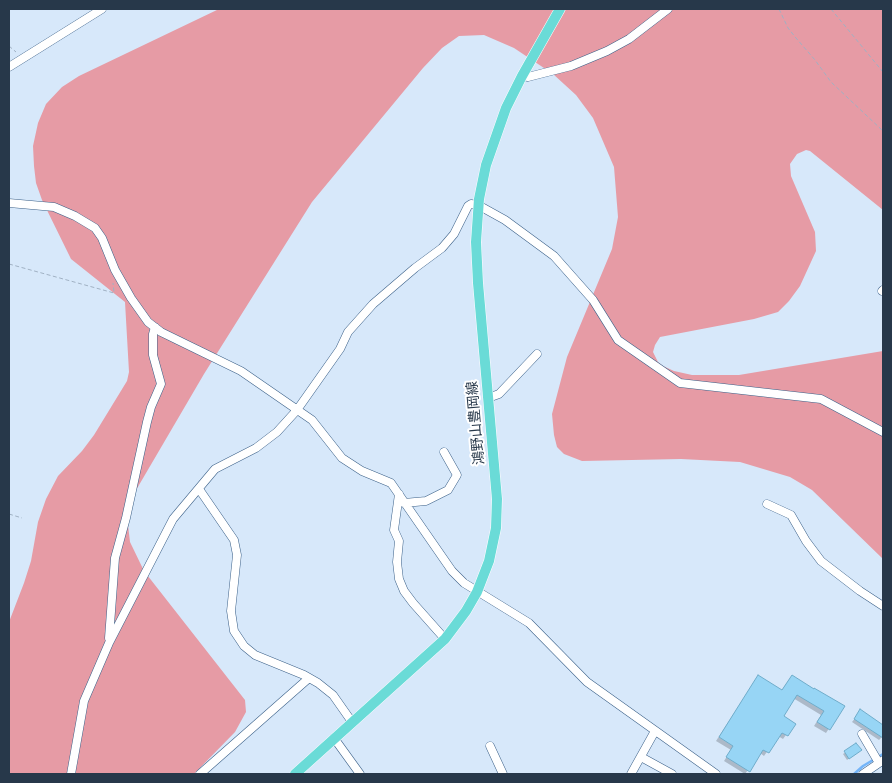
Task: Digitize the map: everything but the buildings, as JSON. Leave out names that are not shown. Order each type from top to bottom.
[{"type":"main road","name":"鴻野山豊岡線","points":[[295,774],[445,639],[466,611],[477,592],[493,547],[497,499],[477,275],[478,206],[486,165],[506,108],[560,9]]},
{"type":"street","points":[[9,68],[102,9]]},
{"type":"street","points":[[522,76],[528,77],[571,66],[607,51],[629,40],[668,9]]},
{"type":"street","points":[[9,203],[54,207],[75,216],[95,228],[102,238],[115,270],[143,317],[155,327],[184,343],[241,371],[312,420],[342,458],[362,471],[391,483],[452,571],[464,583],[529,623],[587,682],[716,774]]},
{"type":"street","points":[[71,774],[84,701],[109,643],[174,519],[216,469],[256,448],[277,432],[298,410],[340,348],[348,332],[373,304],[442,248],[454,234],[468,206],[471,204],[505,220],[554,256],[592,300],[618,340],[680,383],[821,400],[883,432]]},
{"type":"street","points":[[109,643],[115,558],[149,415],[161,384],[153,355],[155,327]]},
{"type":"street","points":[[488,398],[499,394],[537,354]]},
{"type":"street","points":[[404,503],[426,501],[448,490],[457,475],[444,452]]},
{"type":"street","points":[[199,489],[234,540],[237,555],[231,611],[234,631],[244,646],[256,656],[318,683],[333,696],[352,722]]},
{"type":"street","points":[[398,494],[394,530],[399,541],[397,562],[399,579],[404,591],[413,603],[445,639]]},
{"type":"street","points":[[767,504],[791,515],[806,541],[821,561],[883,606]]},
{"type":"street","points":[[200,774],[309,678]]},
{"type":"street","points":[[631,774],[655,731]]},
{"type":"street","points":[[862,734],[881,762],[863,774]]},
{"type":"street","points":[[334,738],[360,774]]},
{"type":"street","points":[[490,746],[503,774]]},
{"type":"street","points":[[641,757],[672,774]]},
{"type":"path","points":[[779,9],[792,33],[831,82],[883,130]]},
{"type":"path","points":[[831,9],[883,72]]},
{"type":"path","points":[[9,46],[24,58]]},
{"type":"path","points":[[9,264],[114,293],[113,283]]},
{"type":"path","points":[[9,514],[22,518]]},
{"type":"shaded area","points":[[219,9],[883,9],[883,210],[810,151],[806,150],[797,154],[790,164],[791,176],[815,232],[816,251],[800,286],[778,312],[754,319],[660,337],[653,352],[658,362],[674,371],[692,375],[739,375],[883,351],[883,559],[812,490],[790,477],[740,462],[681,459],[582,461],[564,454],[557,447],[552,414],[567,357],[612,249],[618,217],[614,167],[593,118],[576,95],[553,74],[514,48],[484,35],[459,36],[442,48],[423,68],[312,202],[204,374],[132,497],[128,525],[130,542],[144,571],[245,700],[246,712],[235,732],[194,774],[9,774],[9,622],[31,561],[38,522],[46,499],[58,476],[82,451],[94,435],[127,381],[129,372],[125,302],[71,259],[42,200],[36,183],[34,166],[33,146],[38,123],[46,104],[62,87],[79,76]]},
{"type":"waterway","points":[[854,774],[883,754]]}]
